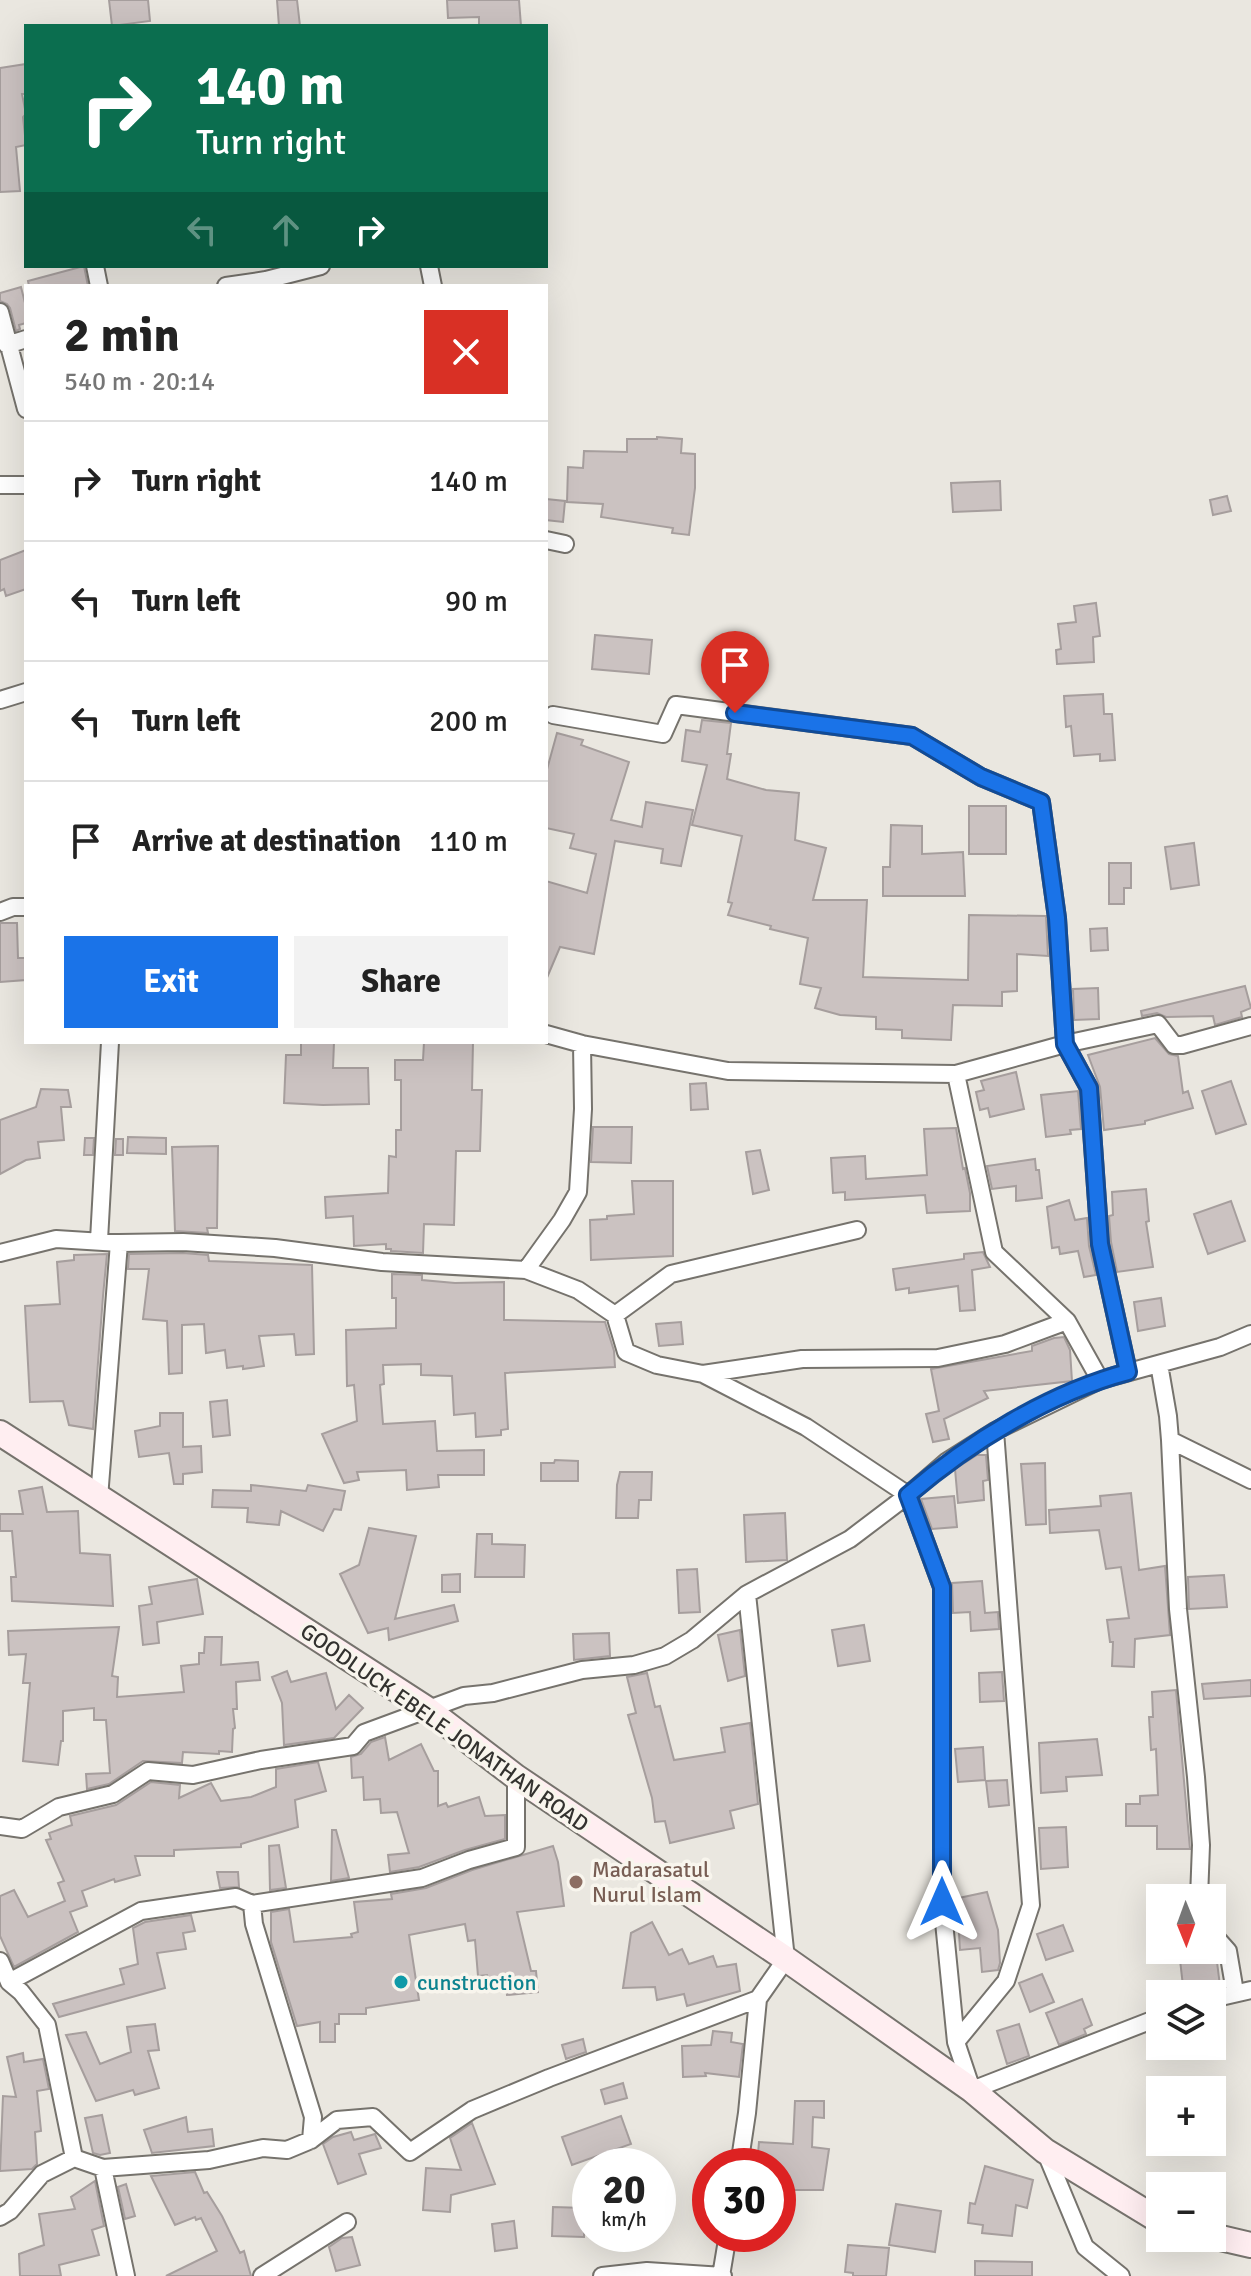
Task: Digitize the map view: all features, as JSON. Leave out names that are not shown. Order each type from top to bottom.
[{"type":"main road","name":"GOODLUCK EBELE JONATHAN ROAD","points":[[0,1433],[427,1709],[516,1777],[786,1959],[972,2090],[1045,2151],[1146,2212]]},
{"type":"main road","points":[[1226,2239],[1251,2245]]},
{"type":"street","points":[[239,284],[313,268]]},
{"type":"street","points":[[0,312],[24,402]]},
{"type":"street","points":[[7,345],[24,340]]},
{"type":"street","points":[[0,485],[24,485]]},
{"type":"street","points":[[548,540],[565,544]]},
{"type":"street","points":[[0,700],[24,693]]},
{"type":"street","points":[[553,715],[663,734],[676,705],[912,736],[981,777],[1041,802],[1057,918],[1065,1044],[1089,1088],[1100,1244],[1128,1372]]},
{"type":"street","points":[[0,912],[24,907]]},
{"type":"street","points":[[548,1035],[582,1044],[728,1071],[956,1074],[1065,1044],[1158,1024],[1174,1045],[1251,1026]]},
{"type":"street","points":[[99,1240],[110,1044]]},
{"type":"street","points":[[526,1270],[578,1192],[583,1109],[582,1044]]},
{"type":"street","points":[[956,1074],[994,1252],[1067,1321],[1100,1380]]},
{"type":"street","points":[[615,1315],[671,1274],[857,1230]]},
{"type":"street","points":[[0,1253],[56,1239],[119,1243],[183,1242],[275,1248],[382,1262],[526,1270],[578,1290],[615,1315],[626,1352],[657,1365],[703,1374],[806,1427],[908,1495],[942,1587],[942,1902],[956,2042],[972,2090],[1146,2022]]},
{"type":"street","points":[[99,1498],[119,1243]]},
{"type":"street","points":[[703,1374],[802,1359],[938,1358],[1005,1344],[1067,1321]]},
{"type":"street","points":[[0,1826],[22,1829],[59,1807],[113,1794],[148,1771],[193,1775],[261,1760],[353,1746],[364,1733],[464,1696],[493,1693],[582,1670],[634,1665],[665,1656],[692,1640],[747,1594],[850,1539],[946,1462],[995,1431],[1100,1380],[1220,1347],[1251,1334]]},
{"type":"street","points":[[1159,1364],[1168,1416],[1178,1609],[1201,1845],[1198,1884]]},
{"type":"street","points":[[956,2042],[1006,1981],[1031,1905],[995,1431]]},
{"type":"street","points":[[1170,1440],[1251,1480]]},
{"type":"street","points":[[742,2148],[758,1999],[786,1959],[747,1594]]},
{"type":"street","points":[[9,1982],[141,1911],[236,1897],[252,1904],[422,1878],[516,1847],[516,1777]]},
{"type":"street","points":[[252,1904],[254,1924],[313,2117],[311,2140]]},
{"type":"street","points":[[1226,1949],[1243,1991]]},
{"type":"street","points":[[0,1961],[9,1982],[47,2025],[74,2158]]},
{"type":"street","points":[[0,2217],[10,2211],[42,2174],[74,2158],[103,2168],[209,2160],[263,2148],[287,2150],[311,2140],[337,2120],[373,2117],[410,2152],[472,2110],[758,1999]]},
{"type":"street","points":[[1045,2151],[1085,2247],[1121,2276]]},
{"type":"street","points":[[103,2168],[126,2276]]},
{"type":"street","points":[[262,2276],[347,2222]]},
{"type":"street","points":[[602,2276],[647,2271],[722,2276],[725,2252]]},
{"type":"building","points":[[109,0],[148,0],[150,21],[112,24]]},
{"type":"building","points":[[277,0],[297,0],[300,24],[279,24]]},
{"type":"building","points":[[447,0],[519,0],[521,24],[479,24],[479,17],[448,18]]},
{"type":"building","points":[[24,64],[24,145],[16,147],[20,191],[0,192],[0,68]]},
{"type":"building","points":[[84,268],[88,284],[29,284],[28,281]]},
{"type":"building","points":[[21,287],[24,324],[16,331],[10,308],[0,301],[0,293]]},
{"type":"building","points":[[627,439],[682,439],[681,453],[695,454],[695,488],[689,535],[672,533],[673,528],[601,517],[603,504],[567,502],[568,467],[583,468],[584,451],[627,452]]},
{"type":"building","points":[[1000,481],[1001,510],[953,512],[951,483]]},
{"type":"building","points":[[1227,496],[1231,511],[1213,515],[1210,500]]},
{"type":"building","points":[[548,499],[565,501],[563,522],[548,520]]},
{"type":"building","points":[[24,551],[24,590],[6,596],[4,589],[0,591],[0,560]]},
{"type":"building","points":[[1096,603],[1100,636],[1093,637],[1094,662],[1057,664],[1056,650],[1061,649],[1058,624],[1076,622],[1074,606]]},
{"type":"building","points":[[595,635],[652,640],[649,674],[592,669]]},
{"type":"building","points":[[1103,694],[1104,714],[1112,714],[1115,760],[1100,761],[1100,754],[1074,756],[1071,726],[1066,727],[1064,696]]},
{"type":"building","points":[[702,720],[731,723],[727,779],[766,790],[799,793],[795,840],[826,848],[813,900],[867,900],[863,977],[968,980],[969,915],[1046,916],[1048,956],[1017,954],[1017,991],[1002,992],[1002,1006],[953,1005],[951,1040],[902,1038],[902,1030],[876,1029],[876,1017],[840,1015],[815,1008],[821,988],[800,984],[808,938],[728,915],[742,836],[692,825],[707,765],[682,761],[686,730],[700,732]]},
{"type":"building","points":[[557,733],[583,740],[581,745],[629,762],[611,820],[642,827],[646,802],[693,810],[681,866],[661,863],[663,849],[615,841],[594,954],[560,947],[548,975],[548,882],[587,893],[596,854],[570,848],[574,834],[548,828],[548,766]]},
{"type":"building","points":[[969,806],[1006,806],[1006,854],[969,854]]},
{"type":"building","points":[[891,825],[922,826],[922,854],[963,852],[965,896],[883,896],[883,867],[890,867]]},
{"type":"building","points":[[1194,843],[1199,885],[1171,889],[1165,847]]},
{"type":"building","points":[[1109,863],[1131,863],[1131,888],[1124,888],[1124,904],[1109,904]]},
{"type":"building","points":[[0,923],[17,923],[18,958],[24,958],[24,980],[0,982]]},
{"type":"building","points":[[1107,928],[1108,950],[1091,951],[1090,929]]},
{"type":"building","points":[[1245,986],[1251,1008],[1241,1012],[1242,1017],[1215,1025],[1213,1016],[1166,1017],[1157,1013],[1142,1016],[1141,1011]]},
{"type":"building","points":[[1098,988],[1099,1019],[1074,1020],[1073,989]]},
{"type":"building","points":[[1155,1038],[1169,1054],[1178,1056],[1183,1093],[1188,1091],[1193,1108],[1145,1121],[1145,1124],[1104,1130],[1100,1087],[1088,1055]]},
{"type":"building","points":[[301,1044],[334,1044],[333,1068],[368,1068],[369,1104],[284,1103],[286,1055],[301,1055]]},
{"type":"building","points":[[424,1044],[473,1044],[472,1090],[482,1090],[480,1151],[456,1151],[454,1225],[424,1224],[423,1253],[391,1251],[386,1249],[386,1244],[354,1246],[353,1216],[326,1218],[325,1197],[388,1193],[389,1156],[396,1157],[396,1130],[401,1130],[401,1080],[395,1080],[395,1060],[423,1060]]},
{"type":"building","points":[[1016,1072],[1024,1109],[990,1117],[988,1108],[980,1110],[976,1092],[984,1090],[981,1081]]},
{"type":"building","points":[[1231,1081],[1246,1124],[1216,1134],[1202,1091]]},
{"type":"building","points":[[706,1083],[708,1109],[691,1110],[690,1084]]},
{"type":"building","points":[[41,1089],[68,1090],[71,1107],[61,1107],[64,1140],[38,1142],[40,1158],[26,1160],[0,1174],[0,1120],[36,1107]]},
{"type":"building","points":[[1078,1091],[1081,1129],[1070,1130],[1071,1134],[1046,1137],[1041,1095]]},
{"type":"building","points":[[593,1127],[632,1127],[631,1163],[591,1162]]},
{"type":"building","points":[[956,1128],[970,1193],[970,1211],[927,1213],[925,1195],[845,1200],[845,1192],[833,1193],[831,1158],[865,1156],[866,1179],[927,1175],[924,1129]]},
{"type":"building","points":[[128,1137],[166,1138],[166,1154],[127,1153]]},
{"type":"building","points":[[85,1138],[94,1138],[93,1155],[84,1155]]},
{"type":"building","points":[[116,1139],[123,1139],[123,1155],[115,1155]]},
{"type":"building","points":[[218,1146],[217,1228],[207,1228],[208,1233],[175,1231],[172,1147]]},
{"type":"building","points":[[760,1150],[769,1190],[753,1194],[746,1152]]},
{"type":"building","points":[[1035,1159],[1042,1198],[1016,1201],[1016,1186],[992,1189],[987,1166]]},
{"type":"building","points":[[632,1181],[673,1181],[673,1256],[591,1260],[590,1220],[634,1214]]},
{"type":"building","points":[[1146,1189],[1149,1221],[1146,1222],[1153,1267],[1117,1272],[1109,1216],[1113,1215],[1112,1192]]},
{"type":"building","points":[[1069,1200],[1075,1220],[1087,1218],[1096,1275],[1084,1277],[1078,1251],[1060,1254],[1059,1247],[1052,1248],[1047,1207]]},
{"type":"building","points":[[1231,1201],[1245,1241],[1208,1254],[1194,1214]]},
{"type":"building","points":[[983,1252],[990,1267],[972,1270],[975,1310],[960,1311],[958,1286],[909,1293],[909,1288],[896,1290],[893,1269],[964,1259],[964,1254]]},
{"type":"building","points":[[107,1254],[93,1429],[69,1425],[63,1401],[30,1402],[25,1306],[60,1304],[57,1262],[74,1260],[74,1255]]},
{"type":"building","points":[[129,1254],[208,1255],[209,1261],[312,1265],[314,1354],[296,1355],[294,1334],[259,1336],[264,1366],[227,1368],[225,1350],[206,1353],[204,1324],[182,1325],[182,1373],[169,1374],[167,1321],[143,1319],[149,1269],[128,1269]]},
{"type":"building","points":[[392,1274],[422,1275],[422,1280],[455,1283],[504,1282],[504,1320],[605,1322],[614,1351],[615,1367],[505,1373],[508,1429],[501,1430],[501,1435],[476,1437],[475,1413],[454,1415],[452,1376],[421,1375],[421,1364],[383,1365],[384,1384],[380,1385],[383,1424],[435,1421],[437,1451],[484,1450],[484,1475],[438,1475],[439,1487],[407,1490],[406,1470],[357,1472],[359,1480],[344,1483],[322,1434],[357,1421],[354,1385],[347,1386],[346,1330],[396,1328]]},
{"type":"building","points":[[1161,1298],[1165,1326],[1138,1331],[1134,1302]]},
{"type":"building","points":[[681,1322],[683,1344],[659,1346],[656,1324]]},
{"type":"building","points":[[1064,1337],[1070,1350],[1072,1381],[984,1391],[988,1398],[944,1419],[949,1439],[933,1442],[926,1414],[939,1411],[931,1369],[1032,1351],[1032,1346]]},
{"type":"building","points":[[227,1400],[230,1435],[213,1437],[210,1402]]},
{"type":"building","points":[[160,1413],[183,1413],[183,1447],[201,1446],[202,1472],[183,1474],[183,1484],[174,1484],[169,1453],[139,1457],[135,1431],[160,1426]]},
{"type":"building","points":[[977,1455],[986,1455],[988,1480],[983,1481],[984,1500],[958,1503],[955,1469]]},
{"type":"building","points":[[555,1460],[578,1461],[578,1481],[541,1481],[541,1463],[554,1463]]},
{"type":"building","points":[[1045,1463],[1046,1524],[1026,1525],[1021,1464]]},
{"type":"building","points":[[620,1472],[652,1472],[651,1500],[639,1500],[638,1518],[616,1518]]},
{"type":"building","points":[[251,1485],[306,1491],[308,1485],[345,1491],[341,1510],[334,1509],[323,1531],[281,1511],[279,1525],[247,1522],[248,1508],[212,1507],[213,1490],[251,1491]]},
{"type":"building","points":[[42,1487],[47,1512],[78,1511],[80,1553],[110,1555],[113,1606],[12,1601],[11,1577],[16,1577],[12,1531],[0,1531],[0,1514],[23,1514],[19,1491]]},
{"type":"building","points":[[1131,1493],[1139,1570],[1165,1566],[1170,1635],[1135,1639],[1134,1667],[1112,1666],[1113,1642],[1110,1642],[1107,1620],[1129,1618],[1121,1567],[1106,1569],[1099,1530],[1050,1533],[1049,1510],[1101,1506],[1100,1496]]},
{"type":"building","points":[[954,1496],[957,1527],[932,1529],[921,1499]]},
{"type":"building","points":[[785,1513],[787,1560],[746,1562],[744,1515]]},
{"type":"building","points":[[369,1528],[416,1536],[395,1619],[454,1605],[458,1621],[389,1640],[388,1628],[368,1633],[340,1574],[359,1565]]},
{"type":"building","points":[[477,1534],[492,1534],[492,1544],[525,1545],[524,1577],[475,1577]]},
{"type":"building","points":[[697,1569],[700,1612],[679,1613],[677,1570]]},
{"type":"building","points":[[460,1574],[460,1592],[442,1592],[442,1575]]},
{"type":"building","points":[[1224,1575],[1227,1607],[1189,1609],[1188,1577]]},
{"type":"building","points":[[197,1579],[203,1614],[157,1622],[159,1643],[143,1645],[139,1606],[152,1604],[149,1587]]},
{"type":"building","points":[[982,1581],[985,1613],[998,1612],[999,1629],[971,1631],[970,1612],[953,1613],[952,1583]]},
{"type":"building","points":[[864,1625],[870,1661],[838,1666],[832,1630]]},
{"type":"building","points":[[119,1627],[112,1676],[118,1677],[117,1697],[184,1692],[181,1666],[199,1664],[199,1653],[204,1653],[205,1637],[222,1637],[221,1665],[258,1662],[260,1680],[236,1682],[237,1709],[233,1709],[235,1728],[232,1752],[183,1752],[182,1763],[143,1761],[109,1784],[87,1789],[86,1774],[110,1773],[106,1720],[94,1720],[94,1708],[63,1711],[63,1741],[58,1765],[23,1761],[30,1683],[23,1683],[26,1654],[9,1655],[8,1631]]},
{"type":"building","points":[[740,1630],[745,1676],[728,1681],[718,1635]]},
{"type":"building","points":[[609,1633],[610,1656],[574,1660],[573,1634]]},
{"type":"building","points":[[287,1671],[291,1682],[326,1673],[336,1709],[349,1695],[363,1708],[334,1738],[284,1745],[282,1703],[272,1677]]},
{"type":"building","points":[[1002,1672],[1004,1701],[980,1702],[979,1673]]},
{"type":"building","points":[[647,1673],[655,1707],[660,1706],[674,1760],[725,1752],[721,1728],[750,1723],[758,1804],[730,1811],[734,1828],[670,1843],[665,1821],[655,1822],[652,1798],[628,1715],[636,1713],[627,1677]]},
{"type":"building","points":[[1251,1680],[1251,1696],[1204,1699],[1202,1684]]},
{"type":"building","points":[[1176,1690],[1190,1849],[1157,1849],[1157,1826],[1126,1826],[1126,1804],[1140,1804],[1140,1796],[1158,1795],[1156,1749],[1151,1750],[1149,1717],[1153,1717],[1152,1692]]},
{"type":"building","points":[[385,1737],[389,1760],[421,1744],[434,1771],[438,1771],[438,1806],[446,1803],[448,1807],[479,1797],[485,1816],[505,1815],[505,1839],[419,1867],[390,1872],[388,1855],[409,1853],[397,1812],[381,1813],[380,1799],[364,1800],[363,1777],[352,1778],[351,1757],[361,1754],[371,1742]]},
{"type":"building","points":[[1097,1739],[1102,1775],[1066,1777],[1067,1791],[1041,1793],[1039,1743]]},
{"type":"building","points":[[983,1747],[985,1780],[958,1782],[955,1749]]},
{"type":"building","points":[[318,1762],[326,1791],[295,1800],[298,1827],[241,1844],[241,1847],[174,1850],[174,1856],[135,1856],[140,1875],[115,1882],[114,1879],[82,1891],[87,1906],[70,1912],[78,1932],[14,1967],[0,1936],[0,1896],[14,1890],[28,1917],[65,1901],[58,1883],[64,1881],[46,1840],[51,1839],[49,1833],[72,1825],[70,1816],[116,1805],[151,1782],[180,1785],[179,1798],[211,1783],[221,1801],[251,1797],[276,1787],[276,1769]]},
{"type":"building","points":[[1007,1780],[1009,1805],[989,1807],[986,1781]]},
{"type":"building","points":[[1066,1827],[1068,1867],[1041,1869],[1039,1828]]},
{"type":"building","points":[[332,1830],[336,1830],[349,1878],[331,1881]]},
{"type":"building","points":[[279,1845],[286,1888],[270,1890],[269,1846]]},
{"type":"building","points":[[553,1846],[564,1906],[517,1912],[531,1971],[536,1971],[538,1992],[507,1995],[506,1985],[489,1988],[487,1975],[478,1976],[475,1940],[468,1941],[465,1924],[409,1935],[419,2000],[366,2008],[366,2014],[339,2014],[339,2024],[335,2024],[335,2042],[320,2042],[320,2022],[297,2026],[271,1942],[271,1912],[289,1909],[294,1942],[352,1937],[351,1934],[358,1932],[354,1902],[392,1899],[391,1894],[426,1888],[472,1870]]},
{"type":"building","points":[[217,1872],[238,1872],[239,1887],[220,1888]]},
{"type":"building","points":[[987,1892],[998,1930],[1000,1963],[998,1970],[982,1972],[980,1948],[960,1950],[961,1933],[954,1899]]},
{"type":"building","points":[[191,1915],[195,1931],[183,1933],[186,1949],[157,1953],[165,1988],[59,2017],[53,2004],[124,1984],[120,1969],[138,1964],[133,1928],[145,1922]]},
{"type":"building","points":[[652,1922],[669,1955],[682,1949],[689,1964],[713,1956],[717,1967],[736,1964],[740,1991],[687,2006],[684,1994],[657,2000],[655,1987],[623,1988],[631,1933]]},
{"type":"building","points":[[1063,1925],[1073,1951],[1046,1960],[1037,1934]]},
{"type":"building","points":[[1180,1964],[1217,1964],[1219,1980],[1182,1980]]},
{"type":"building","points":[[1042,1974],[1054,2002],[1030,2012],[1019,1983]]},
{"type":"building","points":[[1082,1999],[1092,2025],[1084,2029],[1086,2034],[1059,2045],[1046,2013]]},
{"type":"building","points":[[155,2024],[159,2050],[148,2051],[159,2088],[135,2095],[133,2090],[96,2101],[66,2035],[86,2032],[100,2064],[131,2052],[127,2027]]},
{"type":"building","points":[[1019,2024],[1029,2056],[1007,2064],[997,2031]]},
{"type":"building","points":[[713,2031],[732,2033],[731,2042],[743,2044],[739,2077],[705,2073],[706,2076],[683,2077],[682,2046],[711,2045]]},
{"type":"building","points":[[583,2039],[586,2052],[566,2059],[562,2045]]},
{"type":"building","points":[[23,2053],[24,2062],[43,2059],[49,2089],[37,2091],[41,2131],[35,2132],[37,2164],[32,2169],[0,2171],[3,2096],[16,2097],[7,2057]]},
{"type":"building","points":[[623,2083],[627,2098],[605,2104],[601,2090]]},
{"type":"building","points":[[795,2101],[824,2101],[824,2118],[813,2117],[812,2147],[829,2149],[823,2190],[796,2190],[796,2148],[758,2148],[759,2142],[793,2144]]},
{"type":"building","points":[[102,2115],[110,2153],[100,2155],[93,2153],[85,2118]]},
{"type":"building","points":[[621,2116],[631,2144],[620,2148],[572,2148],[572,2165],[562,2137]]},
{"type":"building","points":[[186,2117],[188,2132],[212,2129],[214,2146],[152,2153],[144,2130]]},
{"type":"building","points":[[472,2123],[495,2184],[451,2195],[450,2212],[423,2210],[426,2168],[461,2170],[450,2138]]},
{"type":"building","points":[[351,2132],[354,2140],[375,2134],[381,2148],[359,2154],[366,2174],[338,2184],[323,2144],[333,2137]]},
{"type":"building","points":[[985,2166],[1033,2180],[1027,2208],[1016,2205],[1012,2236],[982,2233],[983,2225],[968,2223],[970,2203],[975,2204]]},
{"type":"building","points":[[195,2172],[240,2253],[244,2251],[251,2276],[166,2276],[217,2251],[201,2218],[196,2220],[195,2217],[175,2225],[151,2176]]},
{"type":"building","points":[[95,2181],[104,2226],[92,2230],[99,2255],[59,2265],[61,2276],[20,2276],[19,2254],[44,2245],[39,2214],[75,2209],[71,2197]]},
{"type":"building","points":[[126,2184],[135,2216],[125,2219],[118,2187]]},
{"type":"building","points":[[896,2204],[941,2211],[935,2252],[889,2245]]},
{"type":"building","points":[[553,2207],[572,2208],[572,2237],[552,2236]]},
{"type":"building","points":[[514,2221],[517,2248],[495,2251],[492,2224]]},
{"type":"building","points":[[352,2237],[360,2265],[336,2271],[329,2247],[342,2238]]},
{"type":"building","points":[[848,2245],[889,2248],[886,2276],[853,2276],[853,2273],[845,2272]]},
{"type":"building","points":[[975,2261],[1032,2262],[1032,2276],[975,2276]]},
{"type":"place","name":"Madarasatul Nurul Islam","points":[[576,1882]]},
{"type":"place","name":"cunstruction","points":[[401,1982]]},
{"type":"route","points":[[735,713],[912,736],[981,777],[1041,802],[1057,918],[1065,1044],[1089,1088],[1100,1244],[1128,1372],[1100,1380],[995,1431],[946,1462],[908,1495],[942,1587],[942,1902]]}]
